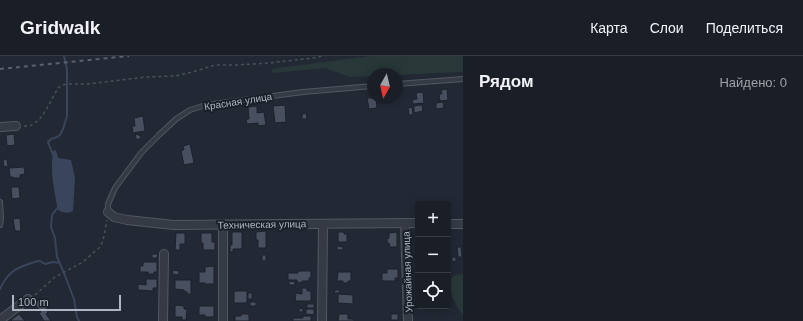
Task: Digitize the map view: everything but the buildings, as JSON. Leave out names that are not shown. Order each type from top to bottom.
[{"type":"street","points":[[0,127],[16,126]]},
{"type":"street","name":"Техническая улица","points":[[108,212],[114,217],[127,220],[174,225],[415,223]]},
{"type":"street","name":"Урожайная улица","points":[[405,223],[408,321]]},
{"type":"street","points":[[322,321],[323,224]]},
{"type":"street","points":[[451,224],[463,224]]},
{"type":"street","points":[[223,225],[223,321]]},
{"type":"street","points":[[163,321],[164,254]]},
{"type":"street","points":[[0,320],[28,299]]},
{"type":"lane","points":[[403,84],[463,79]]},
{"type":"lane","name":"Красная улица","points":[[108,212],[108,204],[115,188],[136,159],[176,119],[190,110],[206,106],[303,92],[367,87]]},
{"type":"lane","points":[[0,202],[0,225]]},
{"type":"path","points":[[16,126],[30,126],[39,120],[58,88],[67,84],[88,84],[146,77],[175,76],[215,65],[269,63],[322,56]]},
{"type":"path","points":[[28,299],[34,296],[55,277],[83,262],[100,247],[103,241],[108,212]]},
{"type":"shaded area","points":[[370,56],[463,56],[463,72],[403,75],[403,68],[367,68],[367,76],[350,77],[325,68],[273,73],[271,69]]},
{"type":"shaded area","points":[[463,274],[463,316],[453,298],[451,289],[451,278],[455,275]]},
{"type":"water","points":[[56,150],[58,158],[71,160],[75,178],[73,211],[69,213],[58,210],[52,173],[53,151]]},
{"type":"waterway","points":[[53,155],[48,142],[60,135],[67,116],[67,69],[64,56]]},
{"type":"waterway","points":[[59,206],[52,215],[51,227],[55,238],[57,257],[74,299],[79,321]]},
{"type":"waterway","points":[[0,289],[7,277],[20,267],[38,261],[45,264],[53,262],[60,263]]},
{"type":"railway","points":[[0,69],[129,56]]}]
